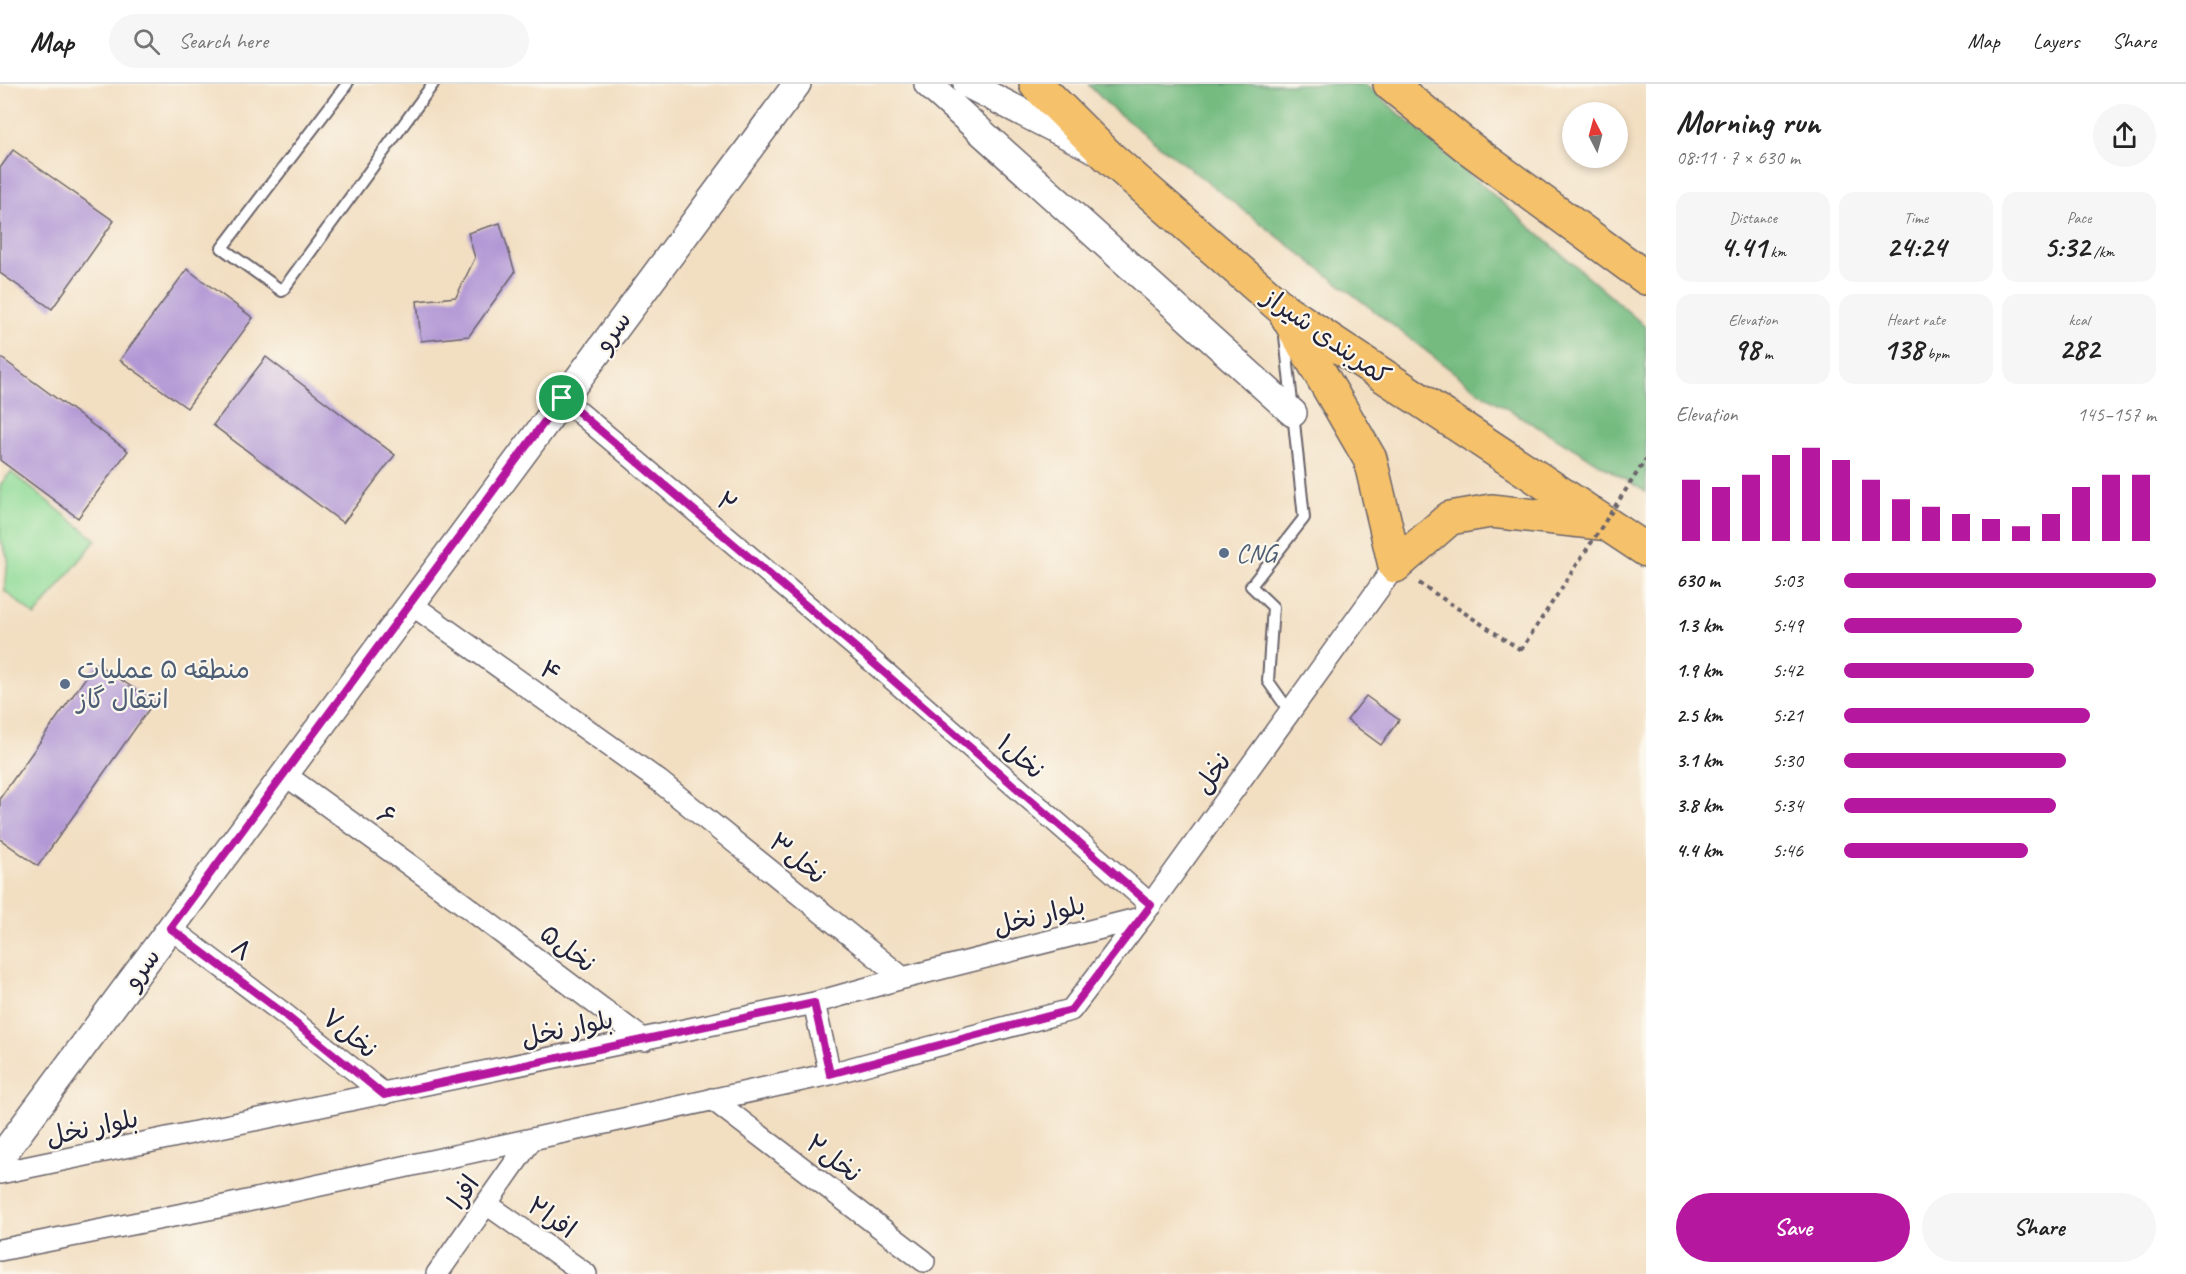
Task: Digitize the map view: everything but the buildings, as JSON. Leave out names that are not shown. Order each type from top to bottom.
[{"type":"highway","name":"کمربندی شیراز","points":[[1036,84],[1108,156],[1283,309],[1646,550]]},
{"type":"highway","points":[[1390,84],[1469,148],[1646,278]]},
{"type":"highway","points":[[1283,309],[1370,459],[1395,566],[1450,518],[1491,510],[1604,524]]},
{"type":"street","name":"سرو","points":[[0,1158],[797,84]]},
{"type":"street","points":[[928,84],[1293,413]]},
{"type":"street","points":[[967,84],[1108,156]]},
{"type":"street","name":"۲","points":[[562,398],[856,648]]},
{"type":"street","name":"نخل","points":[[830,1074],[1071,1010],[1146,911],[1395,566]]},
{"type":"street","name":"۴","points":[[411,604],[659,781]]},
{"type":"street","name":"نخل۱","points":[[856,648],[1146,911]]},
{"type":"street","name":"۶","points":[[284,774],[458,900]]},
{"type":"street","name":"نخل۳","points":[[659,781],[903,978]]},
{"type":"street","name":"نخل۵","points":[[458,900],[644,1040]]},
{"type":"street","name":"بلوار نخل","points":[[0,1173],[384,1095],[814,1003],[1146,911]]},
{"type":"street","name":"۸","points":[[170,928],[283,1013]]},
{"type":"street","points":[[0,1250],[531,1140],[830,1074],[814,1003]]},
{"type":"street","name":"نخل۷","points":[[283,1013],[384,1095]]},
{"type":"street","name":"نخل۲","points":[[712,1099],[924,1261]]},
{"type":"street","name":"افرا","points":[[437,1274],[488,1205],[531,1140]]},
{"type":"street","name":"۲افرا","points":[[488,1205],[586,1274]]},
{"type":"lane","points":[[347,84],[222,248],[282,291],[434,84]]},
{"type":"lane","points":[[1283,309],[1304,518],[1251,586],[1273,607],[1268,681],[1290,712]]},
{"type":"path","points":[[1395,566],[1521,650],[1646,459]]},
{"type":"green space","points":[[1088,84],[1365,84],[1646,327],[1646,492],[1478,391],[1110,107]]},
{"type":"green space","points":[[11,472],[96,540],[35,616],[5,591],[8,558],[0,538],[0,485]]},
{"type":"place","name":"CNG","points":[[1224,553]]},
{"type":"place","name":"منطقه ۵ عملیات انتقال گاز","points":[[65,684]]},
{"type":"route","points":[[562,398],[856,648],[1151,905],[1071,1010],[830,1074],[814,1003],[384,1095],[283,1013],[170,928],[562,398]]}]
